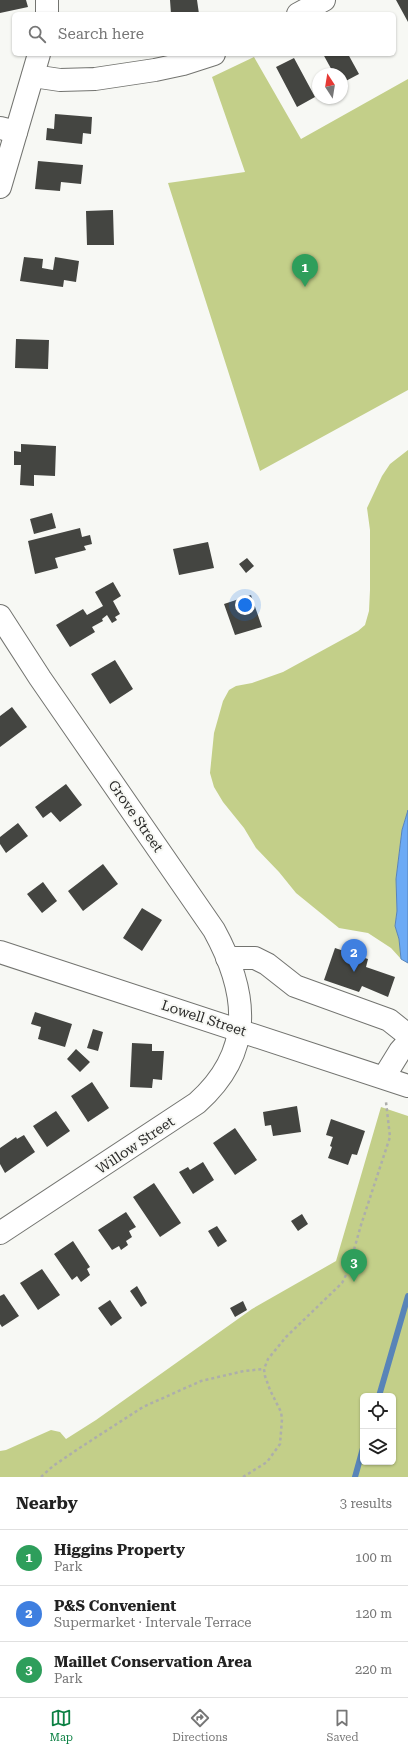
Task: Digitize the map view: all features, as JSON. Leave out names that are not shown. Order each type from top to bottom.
[{"type":"main road","points":[[47,0],[47,12]]},
{"type":"main road","points":[[302,12],[324,0]]},
{"type":"main road","points":[[0,187],[8,130],[33,76],[38,56]]},
{"type":"main road","points":[[33,76],[60,80],[95,79],[183,64],[208,56]]},
{"type":"main road","name":"Grove Street","points":[[0,616],[18,646],[209,921],[227,958],[237,989],[241,1030]]},
{"type":"main road","name":"Lowell Street","points":[[0,952],[408,1086]]},
{"type":"main road","points":[[227,958],[255,958],[267,964],[294,986],[389,1020],[408,1035]]},
{"type":"main road","name":"Willow Street","points":[[0,1233],[197,1103],[222,1077],[233,1056],[241,1030]]},
{"type":"main road","points":[[384,1077],[400,1051],[408,1042]]},
{"type":"path","points":[[243,1477],[267,1462],[280,1444],[282,1431],[281,1412],[270,1390],[264,1369],[268,1359],[275,1348],[342,1283],[348,1270],[360,1225],[390,1137],[384,1077]]},
{"type":"path","points":[[41,1477],[53,1466],[143,1407],[201,1381],[244,1371],[264,1369]]},
{"type":"green space","points":[[254,57],[301,139],[408,79],[408,390],[260,471],[168,183],[245,172],[212,77]]},
{"type":"green space","points":[[408,450],[408,810],[402,830],[396,879],[397,911],[395,926],[399,939],[401,959],[391,948],[368,933],[339,928],[296,893],[279,872],[256,848],[244,828],[223,802],[214,787],[210,773],[214,733],[223,701],[229,690],[236,686],[252,683],[283,672],[358,631],[365,625],[369,611],[370,590],[370,530],[367,508],[382,476],[390,464]]},
{"type":"green space","points":[[381,1107],[408,1116],[408,1477],[0,1477],[0,1451],[6,1450],[51,1430],[60,1432],[66,1439],[96,1420],[252,1309],[336,1261]]},
{"type":"water","points":[[408,810],[408,963],[401,959],[399,939],[395,926],[397,911],[396,879],[402,830]]},
{"type":"building","points":[[0,0],[26,0],[28,7],[0,13]]},
{"type":"building","points":[[170,0],[197,0],[199,12],[171,12]]},
{"type":"building","points":[[396,0],[408,0],[408,22]]},
{"type":"building","points":[[324,56],[349,56],[359,74],[348,80],[348,68],[331,68]]},
{"type":"building","points":[[294,58],[312,91],[312,99],[297,107],[276,67]]},
{"type":"building","points":[[55,114],[92,117],[91,134],[83,133],[82,144],[46,140],[47,128],[54,129]]},
{"type":"building","points":[[38,161],[83,165],[81,184],[61,182],[60,191],[35,189]]},
{"type":"building","points":[[113,210],[114,245],[87,245],[86,211]]},
{"type":"building","points":[[24,257],[43,259],[42,268],[53,270],[55,257],[79,261],[76,282],[64,280],[63,287],[20,281]]},
{"type":"building","points":[[16,339],[49,340],[48,369],[15,368]]},
{"type":"building","points":[[21,444],[56,446],[55,476],[34,475],[34,486],[20,485],[21,465],[14,465],[14,451],[21,452]]},
{"type":"building","points":[[52,513],[56,528],[34,534],[30,519]]},
{"type":"building","points":[[80,528],[82,537],[90,535],[92,544],[84,546],[86,550],[55,558],[58,568],[35,574],[28,541]]},
{"type":"building","points":[[208,542],[214,568],[179,575],[173,549]]},
{"type":"building","points":[[247,558],[254,566],[246,573],[239,564]]},
{"type":"building","points":[[113,582],[121,596],[113,601],[120,614],[115,617],[117,620],[112,623],[107,615],[102,619],[103,621],[92,627],[95,632],[70,647],[56,625],[83,609],[87,615],[103,606],[95,592]]},
{"type":"building","points":[[251,595],[262,627],[235,635],[224,604]]},
{"type":"building","points":[[115,660],[133,689],[110,704],[91,674]]},
{"type":"building","points":[[12,707],[27,727],[0,747],[0,716]]},
{"type":"building","points":[[66,784],[82,805],[60,822],[51,812],[43,818],[35,807]]},
{"type":"building","points":[[18,823],[28,836],[6,853],[0,844],[0,837]]},
{"type":"building","points":[[103,864],[118,884],[83,911],[68,891]]},
{"type":"building","points":[[43,882],[57,901],[42,913],[27,894]]},
{"type":"building","points":[[142,908],[162,920],[142,951],[123,938]]},
{"type":"building","points":[[335,948],[368,959],[366,967],[395,977],[388,997],[362,986],[359,992],[324,980]]},
{"type":"building","points":[[35,1012],[72,1024],[65,1047],[38,1039],[41,1027],[31,1024]]},
{"type":"building","points":[[93,1029],[103,1032],[98,1051],[87,1048]]},
{"type":"building","points":[[132,1043],[152,1044],[152,1051],[164,1051],[162,1080],[153,1079],[152,1088],[130,1087]]},
{"type":"building","points":[[76,1049],[90,1062],[80,1072],[67,1059]]},
{"type":"building","points":[[92,1082],[109,1108],[88,1122],[71,1096]]},
{"type":"building","points":[[297,1106],[301,1132],[273,1136],[271,1125],[265,1126],[263,1112]]},
{"type":"building","points":[[56,1111],[70,1131],[47,1147],[33,1126]]},
{"type":"building","points":[[331,1119],[365,1131],[357,1155],[352,1154],[348,1165],[328,1158],[332,1147],[330,1146],[333,1137],[326,1135]]},
{"type":"building","points":[[235,1128],[257,1160],[235,1175],[213,1143]]},
{"type":"building","points":[[24,1135],[35,1152],[5,1173],[0,1164],[0,1148],[16,1137],[17,1139]]},
{"type":"building","points":[[203,1162],[214,1180],[193,1194],[179,1172],[188,1167],[190,1170]]},
{"type":"building","points":[[154,1183],[181,1223],[160,1237],[133,1197]]},
{"type":"building","points":[[126,1212],[136,1227],[129,1231],[132,1237],[126,1241],[128,1245],[121,1250],[119,1246],[112,1250],[98,1230]]},
{"type":"building","points":[[302,1214],[308,1224],[298,1231],[291,1221]]},
{"type":"building","points":[[217,1226],[227,1241],[218,1247],[208,1231]]},
{"type":"building","points":[[73,1241],[90,1267],[87,1269],[90,1275],[81,1282],[77,1276],[72,1280],[54,1254]]},
{"type":"building","points":[[42,1269],[60,1295],[38,1310],[20,1283]]},
{"type":"building","points":[[137,1286],[147,1303],[141,1307],[130,1291]]},
{"type":"building","points":[[4,1294],[19,1316],[2,1327],[0,1324],[0,1296]]},
{"type":"building","points":[[110,1300],[122,1318],[111,1326],[98,1308]]},
{"type":"building","points":[[243,1301],[247,1310],[235,1317],[230,1308]]},
{"type":"waterway","points":[[380,1393],[408,1296]]},
{"type":"waterway","points":[[355,1477],[360,1459]]},
{"type":"place","name":"Higgins Property","points":[[305,287]]},
{"type":"place","name":"P&S Convenient","points":[[354,972]]},
{"type":"place","name":"Maillet Conservation Area","points":[[354,1282]]}]
